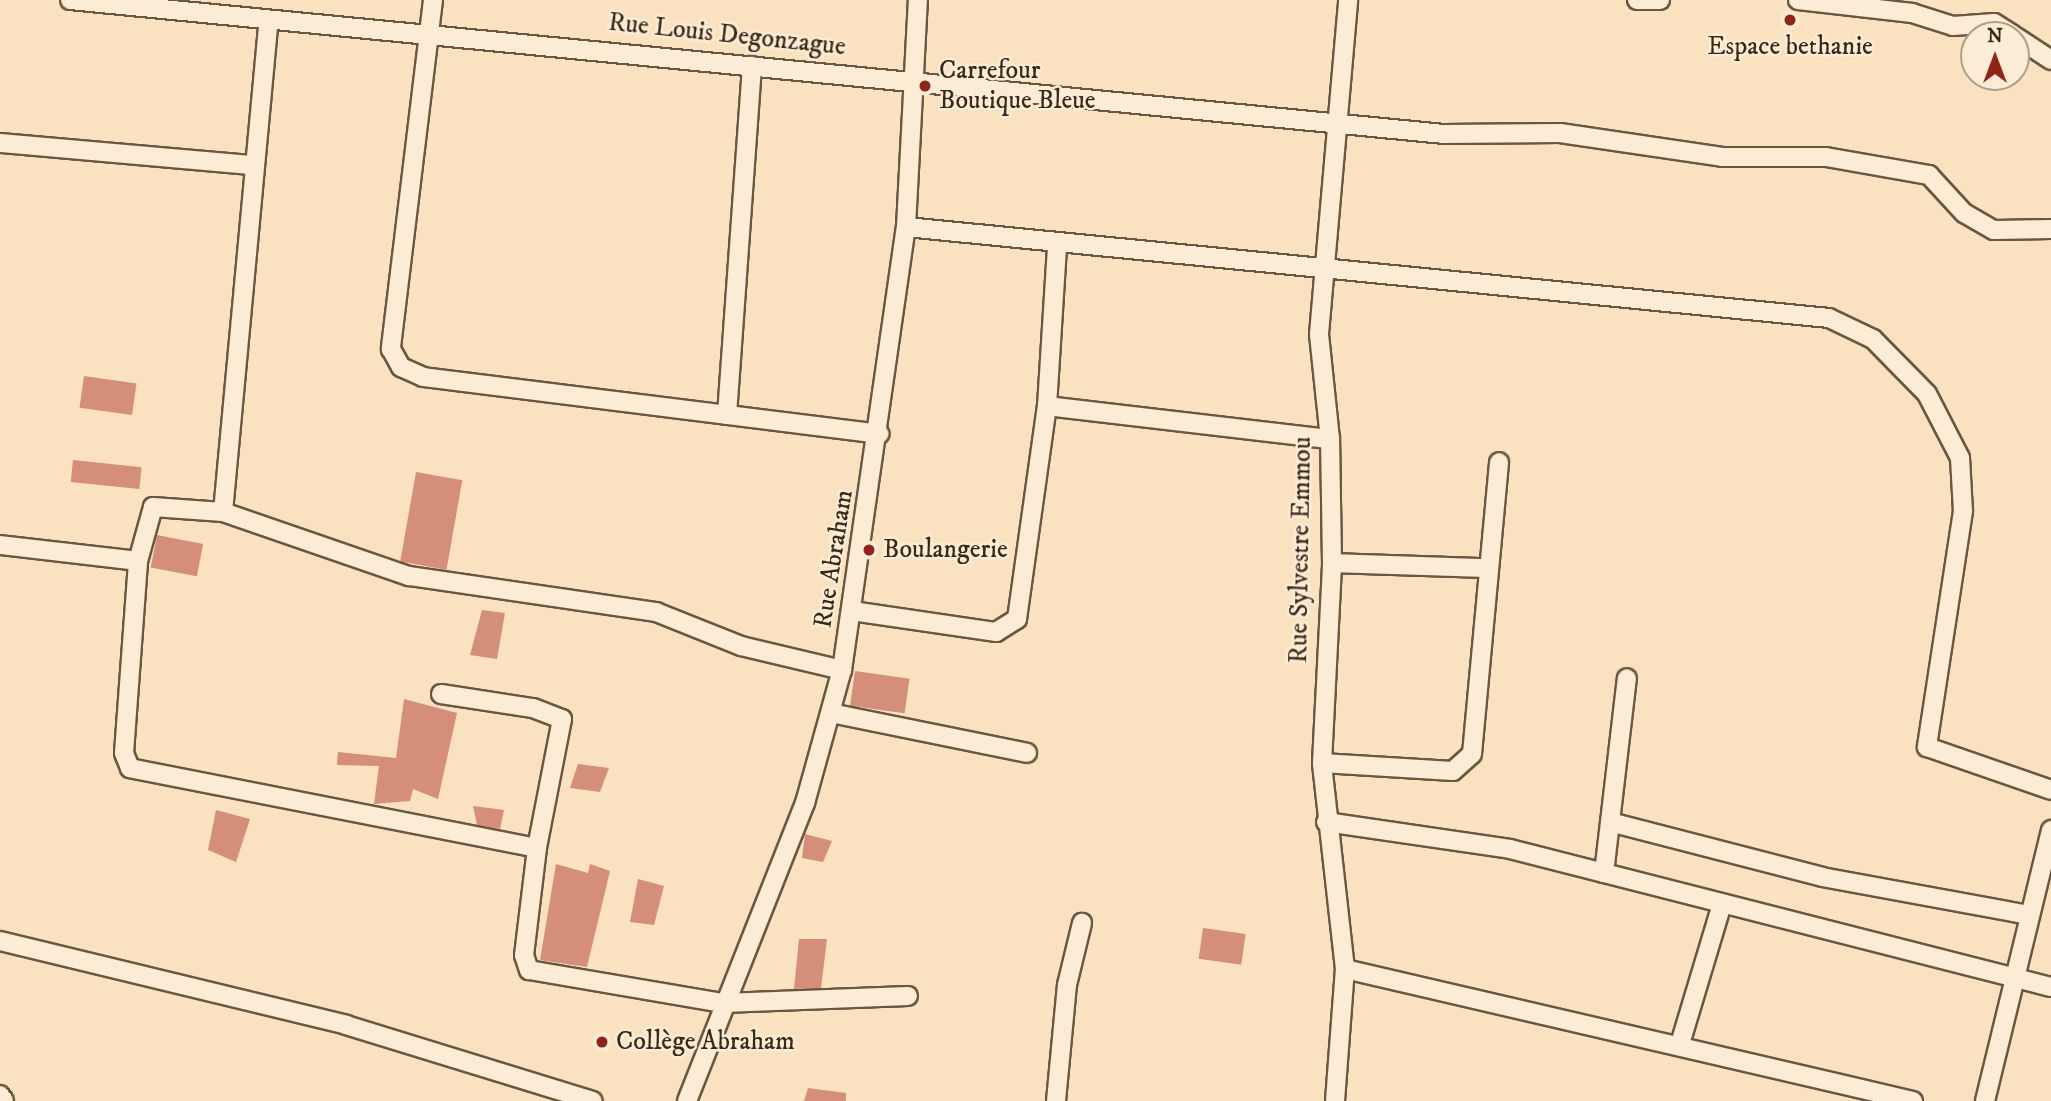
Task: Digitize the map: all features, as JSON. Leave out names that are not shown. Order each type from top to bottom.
[{"type":"street","name":"Rue Louis Degonzague","points":[[70,0],[1336,121],[1444,134],[1560,133],[1722,157],[1826,157],[1913,168],[1994,230],[2051,229]]},
{"type":"street","points":[[433,0],[391,349],[401,367],[423,377],[879,434]]},
{"type":"street","name":"Rue Abraham","points":[[687,1101],[723,1003],[786,855],[842,670],[879,434],[906,227],[918,0]]},
{"type":"street","name":"Rue Sylvestre Emmou","points":[[1335,1101],[1345,969],[1321,763],[1332,563],[1330,439],[1319,334],[1348,0]]},
{"type":"street","points":[[1637,0],[1660,0]]},
{"type":"street","points":[[1798,0],[1912,13],[1953,26],[1960,25]]},
{"type":"street","points":[[223,512],[253,165],[269,20]]},
{"type":"street","points":[[2030,46],[2051,60]]},
{"type":"street","points":[[727,415],[752,66]]},
{"type":"street","points":[[0,143],[253,165]]},
{"type":"street","points":[[906,227],[1057,245],[1829,318],[1874,339],[1927,394],[1960,458],[1963,511],[1927,747],[2051,790]]},
{"type":"street","points":[[852,611],[996,632],[1011,628],[1017,619],[1047,406],[1057,245]]},
{"type":"street","points":[[1047,406],[1330,439]]},
{"type":"street","points":[[1321,763],[1453,771],[1464,764],[1474,741],[1485,568],[1499,463]]},
{"type":"street","points":[[537,848],[130,768],[124,753],[138,561],[153,507],[223,512],[410,576],[656,612],[741,646],[842,670]]},
{"type":"street","points":[[0,545],[138,561]]},
{"type":"street","points":[[1332,563],[1485,568]]},
{"type":"street","points":[[1604,873],[1627,678]]},
{"type":"street","points":[[441,694],[533,708],[562,719],[537,848],[524,955],[529,970],[723,1003],[908,996]]},
{"type":"street","points":[[831,713],[1027,753]]},
{"type":"street","points":[[1326,822],[1510,849],[2014,980],[2051,987]]},
{"type":"street","points":[[1610,822],[1822,877],[2030,915]]},
{"type":"street","points":[[1985,1101],[2051,830]]},
{"type":"street","points":[[1680,1044],[1722,904]]},
{"type":"street","points":[[1056,1101],[1067,985],[1082,923]]},
{"type":"street","points":[[0,941],[346,1025],[593,1101]]},
{"type":"street","points":[[1345,969],[1680,1044],[1913,1101]]},
{"type":"street","points":[[0,1095],[4,1101]]},
{"type":"building","points":[[84,376],[136,383],[132,415],[80,408]]},
{"type":"building","points":[[73,460],[142,467],[139,489],[71,482]]},
{"type":"building","points":[[416,472],[462,480],[446,570],[400,562]]},
{"type":"building","points":[[157,535],[203,544],[197,576],[151,567]]},
{"type":"building","points":[[482,610],[505,613],[497,659],[470,655]]},
{"type":"building","points":[[855,671],[909,679],[905,713],[850,706]]},
{"type":"building","points":[[404,699],[457,713],[438,799],[413,789],[410,801],[374,804],[379,766],[337,765],[338,752],[396,758]]},
{"type":"building","points":[[578,764],[609,768],[600,792],[570,788]]},
{"type":"building","points":[[473,806],[504,810],[500,829],[477,825]]},
{"type":"building","points":[[216,810],[250,819],[236,862],[208,850]]},
{"type":"building","points":[[805,834],[832,841],[823,862],[802,858]]},
{"type":"building","points":[[556,864],[588,873],[590,864],[610,871],[587,967],[540,960]]},
{"type":"building","points":[[638,879],[664,886],[654,925],[630,922]]},
{"type":"building","points":[[1203,928],[1246,934],[1241,965],[1199,959]]},
{"type":"building","points":[[799,939],[827,939],[821,988],[794,989]]},
{"type":"building","points":[[808,1088],[846,1093],[846,1101],[804,1101]]},
{"type":"place","name":"Espace bethanie","points":[[1790,20]]},
{"type":"place","name":"Carrefour Boutique Bleue","points":[[925,86]]},
{"type":"place","name":"Boulangerie","points":[[869,550]]},
{"type":"place","name":"Collège Abraham","points":[[602,1042]]}]
